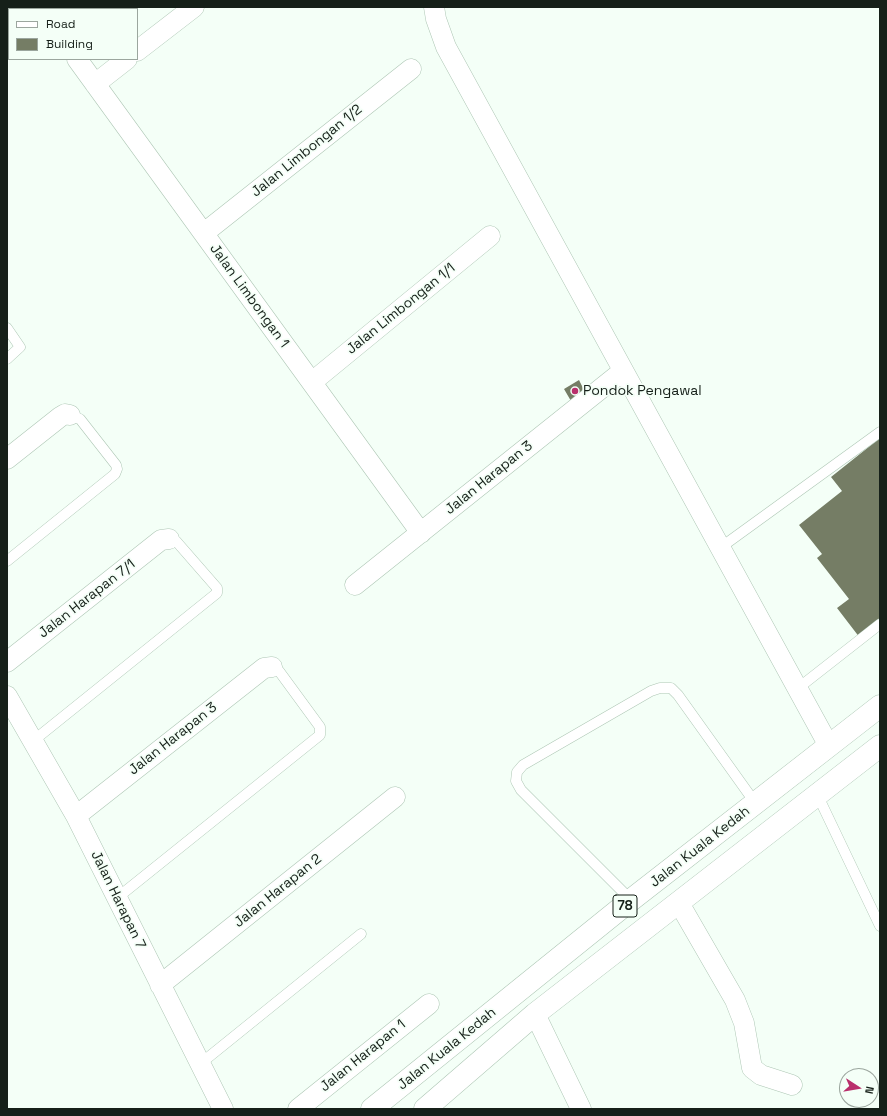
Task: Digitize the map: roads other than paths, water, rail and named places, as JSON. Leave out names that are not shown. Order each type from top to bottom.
[{"type":"main road","name":"Jalan Kuala Kedah","points":[[372,1109],[631,900],[880,706]]},
{"type":"main road","name":"78","points":[[430,1108],[535,1014],[880,746]]},
{"type":"main road","points":[[390,1095],[411,1091],[421,1096],[430,1108]]},
{"type":"street","points":[[138,50],[194,7]]},
{"type":"street","points":[[434,7],[436,19],[446,47],[829,746]]},
{"type":"street","name":"Jalan Limbongan 1","points":[[78,60],[421,532]]},
{"type":"street","points":[[95,84],[126,60]]},
{"type":"street","name":"Jalan Limbongan 1/2","points":[[204,233],[411,69]]},
{"type":"street","name":"Jalan Limbongan 1/1","points":[[312,382],[490,236]]},
{"type":"street","name":"Jalan Harapan 3","points":[[355,586],[623,371]]},
{"type":"street","points":[[7,459],[60,417],[65,414],[70,415]]},
{"type":"street","name":"Jalan Harapan 7/1","points":[[7,662],[161,540],[169,539]]},
{"type":"street","name":"Jalan Harapan 3","points":[[76,816],[264,668],[272,667]]},
{"type":"street","name":"Jalan Harapan 7","points":[[7,696],[76,816],[222,1109]]},
{"type":"street","name":"Jalan Harapan 2","points":[[160,985],[395,797]]},
{"type":"street","points":[[679,903],[735,1000],[744,1023],[752,1068],[761,1075],[792,1085]]},
{"type":"street","name":"Jalan Harapan 1","points":[[298,1109],[429,1004]]},
{"type":"street","points":[[535,1014],[581,1109]]},
{"type":"lane","points":[[7,328],[20,347],[7,359]]},
{"type":"lane","points":[[7,561],[115,474],[117,470],[116,465],[80,419],[70,415]]},
{"type":"lane","points":[[720,548],[880,432]]},
{"type":"lane","points":[[33,741],[217,593],[217,588],[176,541],[169,539]]},
{"type":"lane","points":[[797,689],[880,624]]},
{"type":"lane","points":[[117,898],[320,735],[320,727],[279,671],[272,667]]},
{"type":"lane","points":[[631,900],[521,790],[516,781],[517,772],[523,765],[651,692],[660,688],[671,688],[678,695],[756,804]]},
{"type":"lane","points":[[817,794],[880,926]]},
{"type":"lane","points":[[200,1064],[361,934]]},
{"type":"place","name":"Pondok Pengawal","points":[[575,391]]}]
